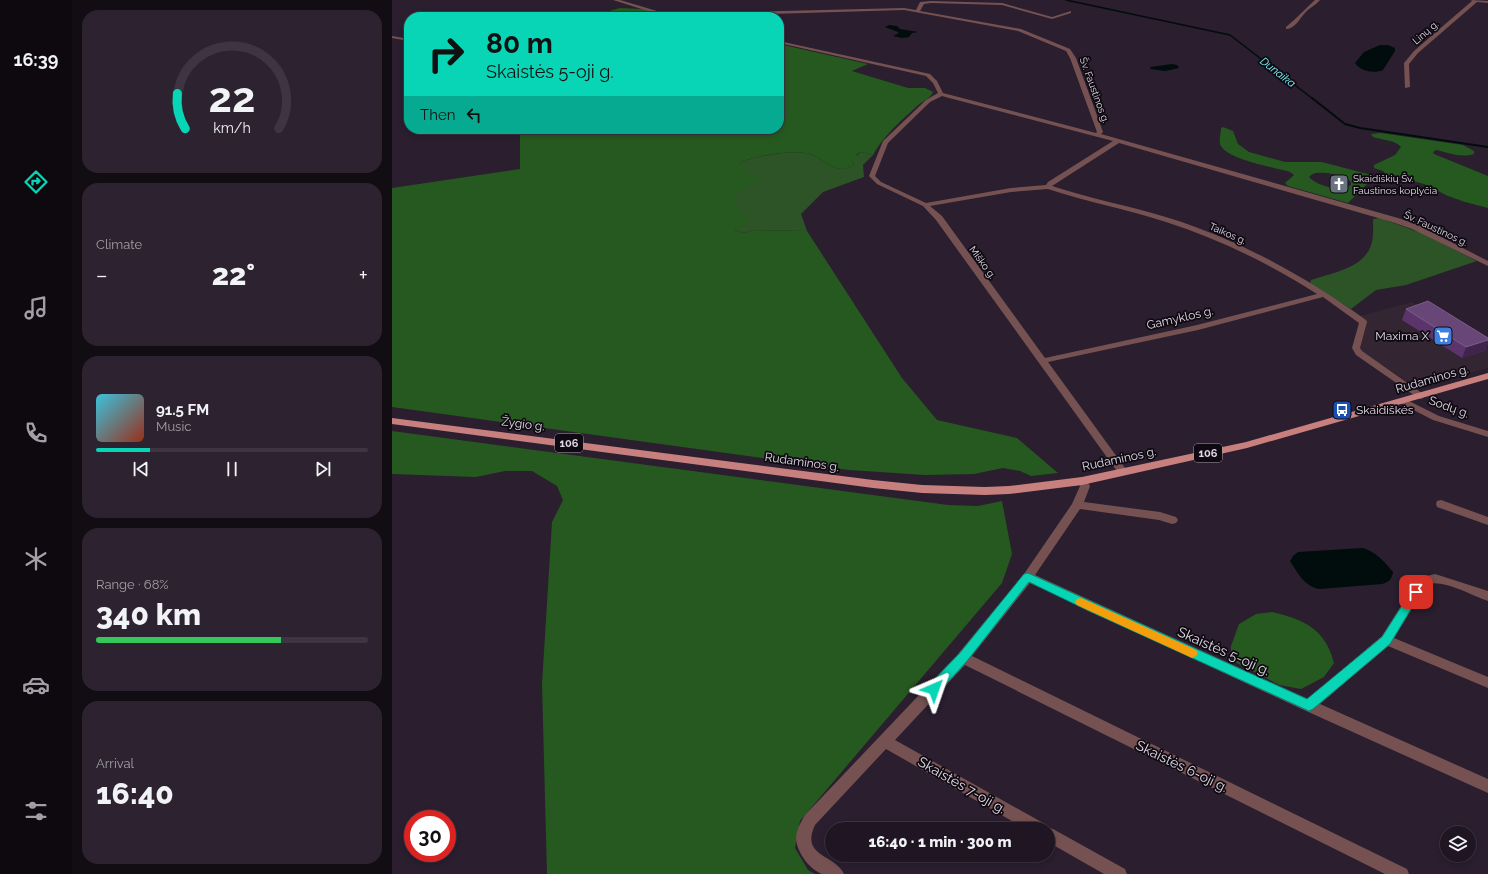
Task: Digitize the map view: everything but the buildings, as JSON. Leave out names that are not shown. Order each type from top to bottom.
[{"type":"main road","name":"Rudaminos g.","points":[[746,468],[922,489],[962,491],[1009,490],[1082,481],[1247,445],[1488,376]]},
{"type":"main road","name":"Žygio g.","points":[[392,420],[746,468]]},
{"type":"street","name":"Šv. Faustinos g.","points":[[615,0],[656,12]]},
{"type":"street","points":[[1288,28],[1300,18],[1302,13],[1318,0]]},
{"type":"street","points":[[1474,0],[1488,2]]},
{"type":"street","name":"Linų g.","points":[[1407,88],[1406,64],[1416,52],[1474,0]]},
{"type":"street","points":[[918,11],[922,3],[931,2],[1002,4],[1052,18],[1069,12]]},
{"type":"street","name":"Šv. Faustinos g.","points":[[784,12],[888,9],[918,11],[1019,30],[1068,50],[1073,58],[1100,132],[1097,135]]},
{"type":"street","points":[[392,37],[404,39]]},
{"type":"street","points":[[784,43],[928,75],[935,82],[941,94]]},
{"type":"street","name":"Šv. Faustinos g.","points":[[941,94],[1247,176],[1395,220],[1444,241],[1488,264]]},
{"type":"street","name":"Miško g.","points":[[941,94],[928,101],[885,142],[872,176],[879,183],[925,205],[939,218],[1123,472]]},
{"type":"street","points":[[925,205],[1011,190],[1048,187],[1050,183],[1118,141]]},
{"type":"street","name":"Taikos g.","points":[[1048,187],[1166,219],[1215,237],[1256,257],[1322,295],[1363,322],[1356,348],[1359,353],[1421,396]]},
{"type":"street","name":"Gamyklos g.","points":[[1042,361],[1198,327],[1322,295]]},
{"type":"street","name":"Sodų g.","points":[[1403,401],[1436,418],[1488,434]]},
{"type":"street","points":[[836,874],[820,864],[808,852],[803,843],[804,830],[810,820],[963,658],[1028,577],[1077,505],[1085,486],[1082,481]]},
{"type":"street","points":[[1441,504],[1488,521]]},
{"type":"street","points":[[1077,505],[1160,516],[1172,520]]},
{"type":"street","name":"Skaistės 5-oji g.","points":[[1028,577],[1093,608],[1488,786]]},
{"type":"street","points":[[1309,706],[1386,640],[1423,581],[1435,578],[1448,581],[1488,596]]},
{"type":"street","points":[[1386,640],[1488,683]]},
{"type":"street","name":"Skaistės 6-oji g.","points":[[963,658],[1401,874]]},
{"type":"street","name":"Skaistės 7-oji g.","points":[[885,741],[1028,822]]},
{"type":"street","points":[[1055,838],[1119,874]]},
{"type":"shaded area","points":[[889,25],[897,26],[900,29],[918,32],[912,33],[909,37],[902,38],[893,36],[899,33],[885,27]]},
{"type":"shaded area","points":[[1380,45],[1388,45],[1395,48],[1395,51],[1383,70],[1376,72],[1368,71],[1357,66],[1355,63],[1364,52]]},
{"type":"shaded area","points":[[1172,64],[1177,65],[1179,68],[1165,71],[1150,69],[1151,67]]},
{"type":"shaded area","points":[[1412,302],[1488,348],[1488,368],[1417,388],[1361,351],[1360,347],[1366,320],[1360,316]]},
{"type":"shaded area","points":[[1363,548],[1380,557],[1393,572],[1392,577],[1388,581],[1382,584],[1319,589],[1305,582],[1290,561],[1298,552]]},
{"type":"green space","points":[[620,8],[643,9],[652,12],[606,12]]},
{"type":"green space","points":[[784,45],[868,64],[852,71],[908,88],[925,88],[933,92],[893,129],[882,141],[873,155],[861,152],[857,154],[856,157],[851,160],[854,165],[847,168],[840,169],[829,165],[812,155],[799,152],[774,154],[742,161],[741,169],[761,182],[735,192],[735,206],[750,221],[734,230],[744,233],[754,230],[807,231],[902,378],[937,420],[1017,438],[1058,473],[1031,476],[1020,471],[1003,468],[974,474],[925,475],[849,470],[392,407],[392,188],[520,169],[520,134],[784,134]]},
{"type":"green space","points":[[1223,127],[1233,131],[1238,144],[1249,152],[1285,162],[1322,162],[1375,176],[1383,175],[1385,173],[1374,168],[1374,165],[1395,155],[1401,147],[1396,143],[1373,137],[1371,134],[1381,133],[1463,145],[1474,151],[1474,154],[1450,154],[1436,150],[1433,152],[1434,154],[1488,176],[1488,208],[1448,196],[1424,184],[1397,177],[1383,177],[1370,181],[1348,203],[1288,186],[1285,183],[1294,175],[1290,172],[1241,159],[1224,150],[1220,144],[1221,128]],"holes":[[[1315,173],[1329,173],[1344,177],[1351,182],[1351,185],[1341,188],[1329,187],[1317,183],[1309,177]]]},
{"type":"green space","points":[[799,152],[812,155],[829,165],[840,169],[854,165],[851,160],[861,152],[873,155],[863,165],[864,177],[823,192],[801,214],[807,231],[754,230],[744,233],[734,230],[735,192],[742,161],[774,154]]},
{"type":"green space","points":[[1380,218],[1421,233],[1477,261],[1406,285],[1376,290],[1351,309],[1310,284],[1311,280],[1337,272],[1362,259],[1367,253],[1372,242],[1373,219]]},
{"type":"green space","points":[[392,431],[948,505],[978,506],[1002,501],[1012,554],[1002,583],[800,821],[795,848],[808,870],[815,874],[547,874],[542,684],[552,522],[563,500],[557,486],[532,471],[505,471],[476,477],[392,474]]},
{"type":"green space","points":[[1272,612],[1304,623],[1319,634],[1330,651],[1334,663],[1324,677],[1301,689],[1279,685],[1231,660],[1231,646],[1239,624],[1256,614]]},
{"type":"waterway","name":"Dunaika","points":[[1066,0],[1230,35],[1313,99]]},
{"type":"waterway","name":"Dunaika","points":[[1312,98],[1345,124],[1360,128],[1488,147]]},
{"type":"slow traffic","points":[[1081,602],[1192,653]]},
{"type":"place","name":"Skaidiškių Šv. Faustinos koplyčia","points":[[1339,184]]},
{"type":"place","name":"Maxima X","points":[[1443,336]]},
{"type":"place","name":"Skaidiškės","points":[[1342,410]]},
{"type":"route","points":[[934,689],[963,658],[1028,577],[1309,706],[1386,640],[1416,592]]}]
